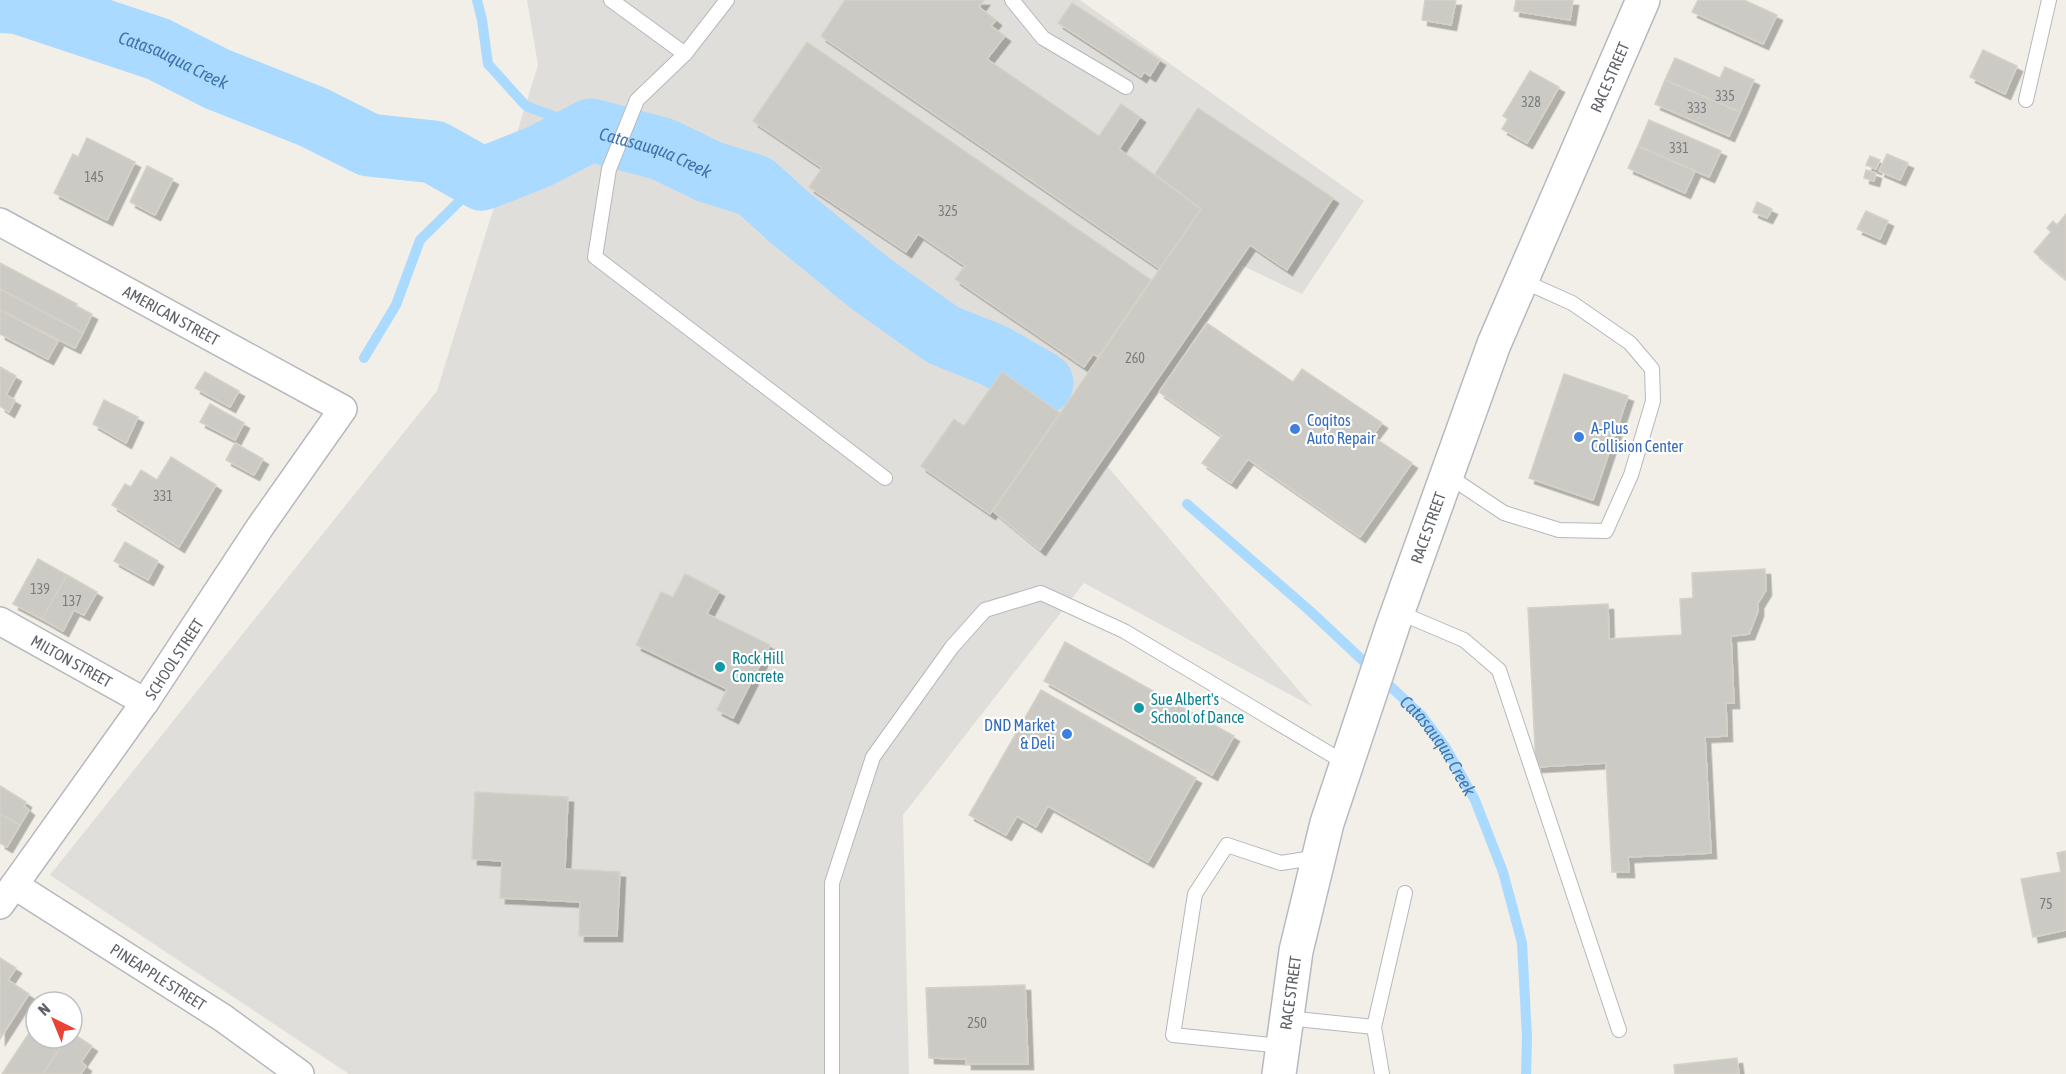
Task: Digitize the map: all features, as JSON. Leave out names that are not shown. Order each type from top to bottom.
[{"type":"main road","name":"RACE STREET","points":[[1282,1046],[1296,951],[1327,824],[1396,618],[1494,344],[1643,0]]},
{"type":"street","name":"AMERICAN STREET","points":[[0,222],[343,409]]},
{"type":"street","name":"SCHOOL STREET","points":[[7,895],[146,702],[260,527],[343,409]]},
{"type":"street","name":"MILTON STREET","points":[[0,621],[146,702]]},
{"type":"street","name":"PINEAPPLE STREET","points":[[7,895],[222,1018],[300,1074]]},
{"type":"lane","points":[[611,0],[685,54]]},
{"type":"lane","points":[[727,0],[685,54],[637,100],[609,169],[595,257],[885,478]]},
{"type":"lane","points":[[1012,0],[1043,38],[1126,87]]},
{"type":"lane","points":[[2026,100],[2049,0]]},
{"type":"lane","points":[[1448,475],[1504,513],[1559,530],[1606,531],[1631,474],[1653,401],[1652,369],[1630,343],[1572,303],[1521,280]]},
{"type":"lane","points":[[831,1074],[832,884],[873,757],[952,647],[985,610],[1041,593],[1124,631],[1347,764]]},
{"type":"lane","points":[[1396,618],[1464,640],[1499,670],[1619,1030]]},
{"type":"lane","points":[[1319,857],[1281,863],[1227,845],[1195,894],[1173,1035],[1282,1046],[1374,1028]]},
{"type":"lane","points":[[1382,1074],[1374,1028],[1405,893]]},
{"type":"shaded area","points":[[527,0],[1080,0],[1364,201],[1302,294],[1243,266],[1108,467],[1313,707],[1084,583],[903,815],[909,1074],[349,1074],[50,875],[437,391],[538,65]]},
{"type":"building","points":[[845,0],[984,0],[979,7],[996,20],[991,26],[1005,36],[987,59],[1099,136],[1121,104],[1140,117],[1119,149],[1201,209],[1160,269],[821,36]]},
{"type":"building","points":[[1425,0],[1456,0],[1451,25],[1422,20]]},
{"type":"building","points":[[1516,0],[1573,0],[1570,20],[1514,11]]},
{"type":"building","points":[[1698,0],[1744,0],[1777,15],[1763,44],[1692,12]]},
{"type":"building","points":[[1072,3],[1160,60],[1150,76],[1144,72],[1141,77],[1058,23]]},
{"type":"building","points":[[807,42],[1151,280],[1098,357],[1093,354],[1084,367],[955,279],[965,266],[918,234],[906,252],[809,187],[822,168],[753,121]]},
{"type":"building","points":[[1983,50],[2017,66],[2005,94],[1970,77]]},
{"type":"building","points":[[1675,58],[1720,78],[1725,67],[1754,80],[1740,112],[1665,80]]},
{"type":"building","points":[[1530,71],[1559,87],[1527,143],[1502,129],[1508,119],[1503,116]]},
{"type":"building","points":[[1665,80],[1740,112],[1729,136],[1655,104]]},
{"type":"building","points":[[1198,108],[1333,198],[1287,270],[1250,245],[1040,550],[993,511],[1201,209],[1155,174]]},
{"type":"building","points":[[1649,120],[1721,151],[1709,177],[1638,146]]},
{"type":"building","points":[[87,138],[135,162],[107,220],[54,193],[73,154],[78,157]]},
{"type":"building","points":[[1638,146],[1695,171],[1685,193],[1628,168]]},
{"type":"building","points":[[1887,154],[1908,163],[1900,180],[1879,171]]},
{"type":"building","points":[[1870,156],[1880,160],[1876,169],[1866,165]]},
{"type":"building","points":[[147,166],[173,179],[155,215],[130,202]]},
{"type":"building","points":[[1866,170],[1876,173],[1874,181],[1864,178]]},
{"type":"building","points":[[1757,202],[1772,209],[1767,218],[1753,212]]},
{"type":"building","points":[[1866,211],[1888,221],[1880,239],[1857,229]]},
{"type":"building","points":[[2066,214],[2066,279],[2034,252],[2051,232],[2047,228],[2053,221],[2057,225]]},
{"type":"building","points":[[0,263],[92,314],[83,333],[0,289]]},
{"type":"building","points":[[0,289],[83,333],[75,348],[0,310]]},
{"type":"building","points":[[0,310],[58,341],[48,359],[0,334]]},
{"type":"building","name":"Coqitos Auto Repair","points":[[1207,323],[1293,382],[1302,369],[1382,423],[1372,436],[1412,463],[1360,537],[1248,459],[1231,483],[1202,463],[1222,436],[1159,392]]},
{"type":"building","points":[[0,367],[16,376],[6,395],[15,400],[9,412],[0,406]]},
{"type":"building","points":[[205,372],[239,391],[230,407],[195,388]]},
{"type":"building","points":[[1002,372],[1060,413],[990,514],[921,466],[954,419],[964,426]]},
{"type":"building","name":"A-Plus Collision Center","points":[[1564,374],[1628,396],[1593,500],[1529,478]]},
{"type":"building","points":[[104,400],[138,417],[126,443],[93,424]]},
{"type":"building","points":[[210,404],[244,423],[235,440],[200,422]]},
{"type":"building","points":[[235,443],[263,459],[254,475],[226,460]]},
{"type":"building","points":[[171,457],[216,485],[179,547],[112,505],[125,484],[131,487],[141,470],[157,480]]},
{"type":"building","points":[[125,542],[158,561],[148,580],[114,561]]},
{"type":"building","points":[[38,559],[67,575],[42,619],[13,604]]},
{"type":"building","points":[[1765,569],[1766,590],[1758,603],[1758,611],[1749,634],[1731,636],[1734,703],[1726,703],[1727,736],[1705,737],[1711,853],[1628,857],[1629,872],[1612,872],[1606,763],[1536,767],[1528,608],[1608,604],[1609,639],[1682,635],[1680,599],[1693,598],[1692,573]]},
{"type":"building","name":"Rock Hill Concrete","points":[[685,574],[719,591],[707,614],[770,645],[733,718],[717,710],[727,689],[636,645],[661,592],[673,597]]},
{"type":"building","points":[[67,575],[97,592],[84,615],[74,610],[63,631],[42,619]]},
{"type":"building","name":"Sue Albert's School of Dance","points":[[1065,642],[1234,736],[1212,775],[1044,681]]},
{"type":"building","name":"DND Market & Deli","points":[[1041,690],[1196,778],[1148,862],[1048,806],[1036,827],[1017,816],[1006,835],[969,815]]},
{"type":"building","points":[[0,786],[26,802],[24,806],[29,810],[20,825],[0,814]]},
{"type":"building","points":[[475,792],[568,797],[565,869],[620,872],[617,936],[579,936],[580,902],[500,898],[502,861],[472,859]]},
{"type":"building","points":[[0,814],[20,825],[7,847],[0,843]]},
{"type":"building","points":[[2066,851],[2066,930],[2033,937],[2021,879],[2061,872],[2057,853]]},
{"type":"building","points":[[0,958],[16,968],[8,980],[24,991],[24,1002],[0,1039]]},
{"type":"building","points":[[1025,985],[1028,1064],[966,1064],[966,1059],[929,1058],[926,988]]},
{"type":"building","points":[[24,1041],[24,1050],[59,1050],[43,1074],[2,1074]]},
{"type":"building","points":[[84,1041],[92,1046],[81,1062],[86,1066],[81,1074],[43,1074],[59,1050],[84,1050]]},
{"type":"building","points":[[1737,1058],[1739,1074],[1675,1074],[1674,1065]]},
{"type":"waterway","points":[[477,0],[488,64],[526,106],[591,130]]},
{"type":"waterway","name":"Catasauqua Creek","points":[[0,1],[20,3],[158,49],[217,79],[313,117],[369,145],[434,152],[482,179],[538,157],[591,130],[662,149],[710,172],[755,186],[871,284],[943,335],[993,355],[1042,383]]},
{"type":"waterway","points":[[364,358],[396,305],[420,240],[482,179]]},
{"type":"waterway","name":"Catasauqua Creek","points":[[1187,504],[1310,611],[1422,716],[1446,748],[1475,800],[1503,872],[1522,943],[1527,1037],[1526,1074]]},
{"type":"place","name":"Coqitos Auto Repair","points":[[1295,429]]},
{"type":"place","name":"A-Plus Collision Center","points":[[1579,437]]},
{"type":"place","name":"Rock Hill Concrete","points":[[720,667]]},
{"type":"place","name":"Sue Albert's School of Dance","points":[[1139,708]]},
{"type":"place","name":"DND Market & Deli","points":[[1067,734]]}]
